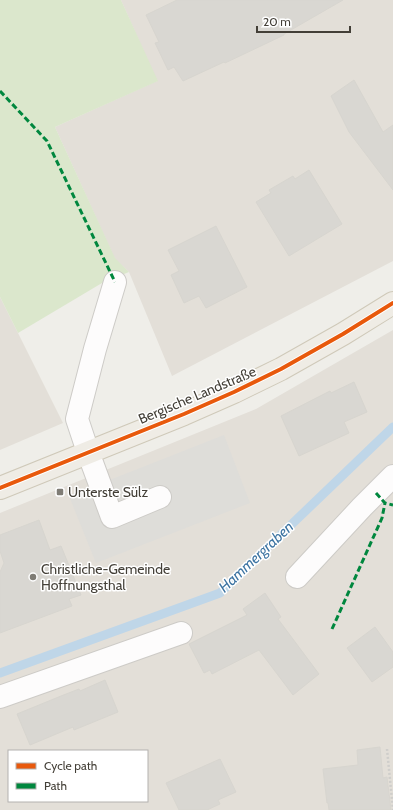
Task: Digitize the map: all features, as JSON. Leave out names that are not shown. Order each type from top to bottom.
[{"type":"main road","name":"Bergische Landstraße","points":[[0,488],[184,414],[281,370],[393,303]]},
{"type":"lane","points":[[115,282],[95,349],[77,419],[112,517],[160,497]]},
{"type":"lane","points":[[297,577],[393,476]]},
{"type":"lane","points":[[0,698],[181,632]]},
{"type":"path","points":[[387,749],[393,810]]},
{"type":"shaded area","points":[[121,0],[393,0],[393,261],[172,376],[129,272],[115,259],[55,127],[157,81]]},
{"type":"shaded area","points":[[0,297],[63,423],[0,450]]},
{"type":"shaded area","points":[[393,330],[393,810],[0,810],[0,513],[256,409]]},
{"type":"shaded area","points":[[224,435],[250,503],[96,563],[69,496]]},
{"type":"green space","points":[[0,0],[121,0],[158,81],[55,127],[115,258],[129,272],[102,283],[18,333],[0,297]]},
{"type":"building","points":[[177,0],[343,0],[284,35],[183,81],[174,67],[168,70],[155,43],[159,42],[146,15]]},
{"type":"building","points":[[354,80],[383,132],[393,125],[393,190],[349,132],[331,96]]},
{"type":"building","points":[[309,170],[342,224],[289,256],[256,202],[271,193],[269,190],[293,176],[295,179]]},
{"type":"building","points":[[216,226],[247,287],[206,308],[199,296],[184,303],[171,275],[179,271],[168,250]]},
{"type":"building","points":[[354,382],[367,412],[344,422],[349,433],[299,456],[281,416],[330,391],[331,393]]},
{"type":"building","name":"Christliche-Gemeinde Hoffnungsthal","points":[[39,520],[50,550],[61,546],[81,595],[69,599],[72,606],[0,633],[0,572],[4,563],[0,551],[0,535]]},
{"type":"building","points":[[265,593],[281,617],[278,619],[319,674],[293,695],[259,650],[212,674],[210,670],[204,673],[189,644],[247,615],[243,609]]},
{"type":"building","points":[[375,627],[393,652],[393,667],[372,682],[347,648]]},
{"type":"building","points":[[105,680],[118,712],[74,730],[73,727],[30,745],[17,714],[79,689],[80,691]]},
{"type":"building","points":[[380,747],[383,778],[387,777],[391,810],[329,810],[323,769],[358,765],[357,750]]},
{"type":"building","points":[[220,759],[236,792],[218,800],[220,804],[207,810],[179,810],[166,783]]},
{"type":"waterway","name":"Hammergraben","points":[[0,673],[220,593],[393,427]]},
{"type":"marked path","points":[[0,91],[47,141],[115,282]]},
{"type":"marked path","points":[[376,493],[385,503],[393,505]]},
{"type":"marked path","points":[[332,629],[382,518],[385,503]]},
{"type":"cycle path","points":[[0,488],[184,414],[234,392],[281,369],[343,334],[393,303]]},
{"type":"place","name":"Unterste Sülz","points":[[60,492]]},
{"type":"place","name":"Christliche-Gemeinde Hoffnungsthal","points":[[33,577]]}]
